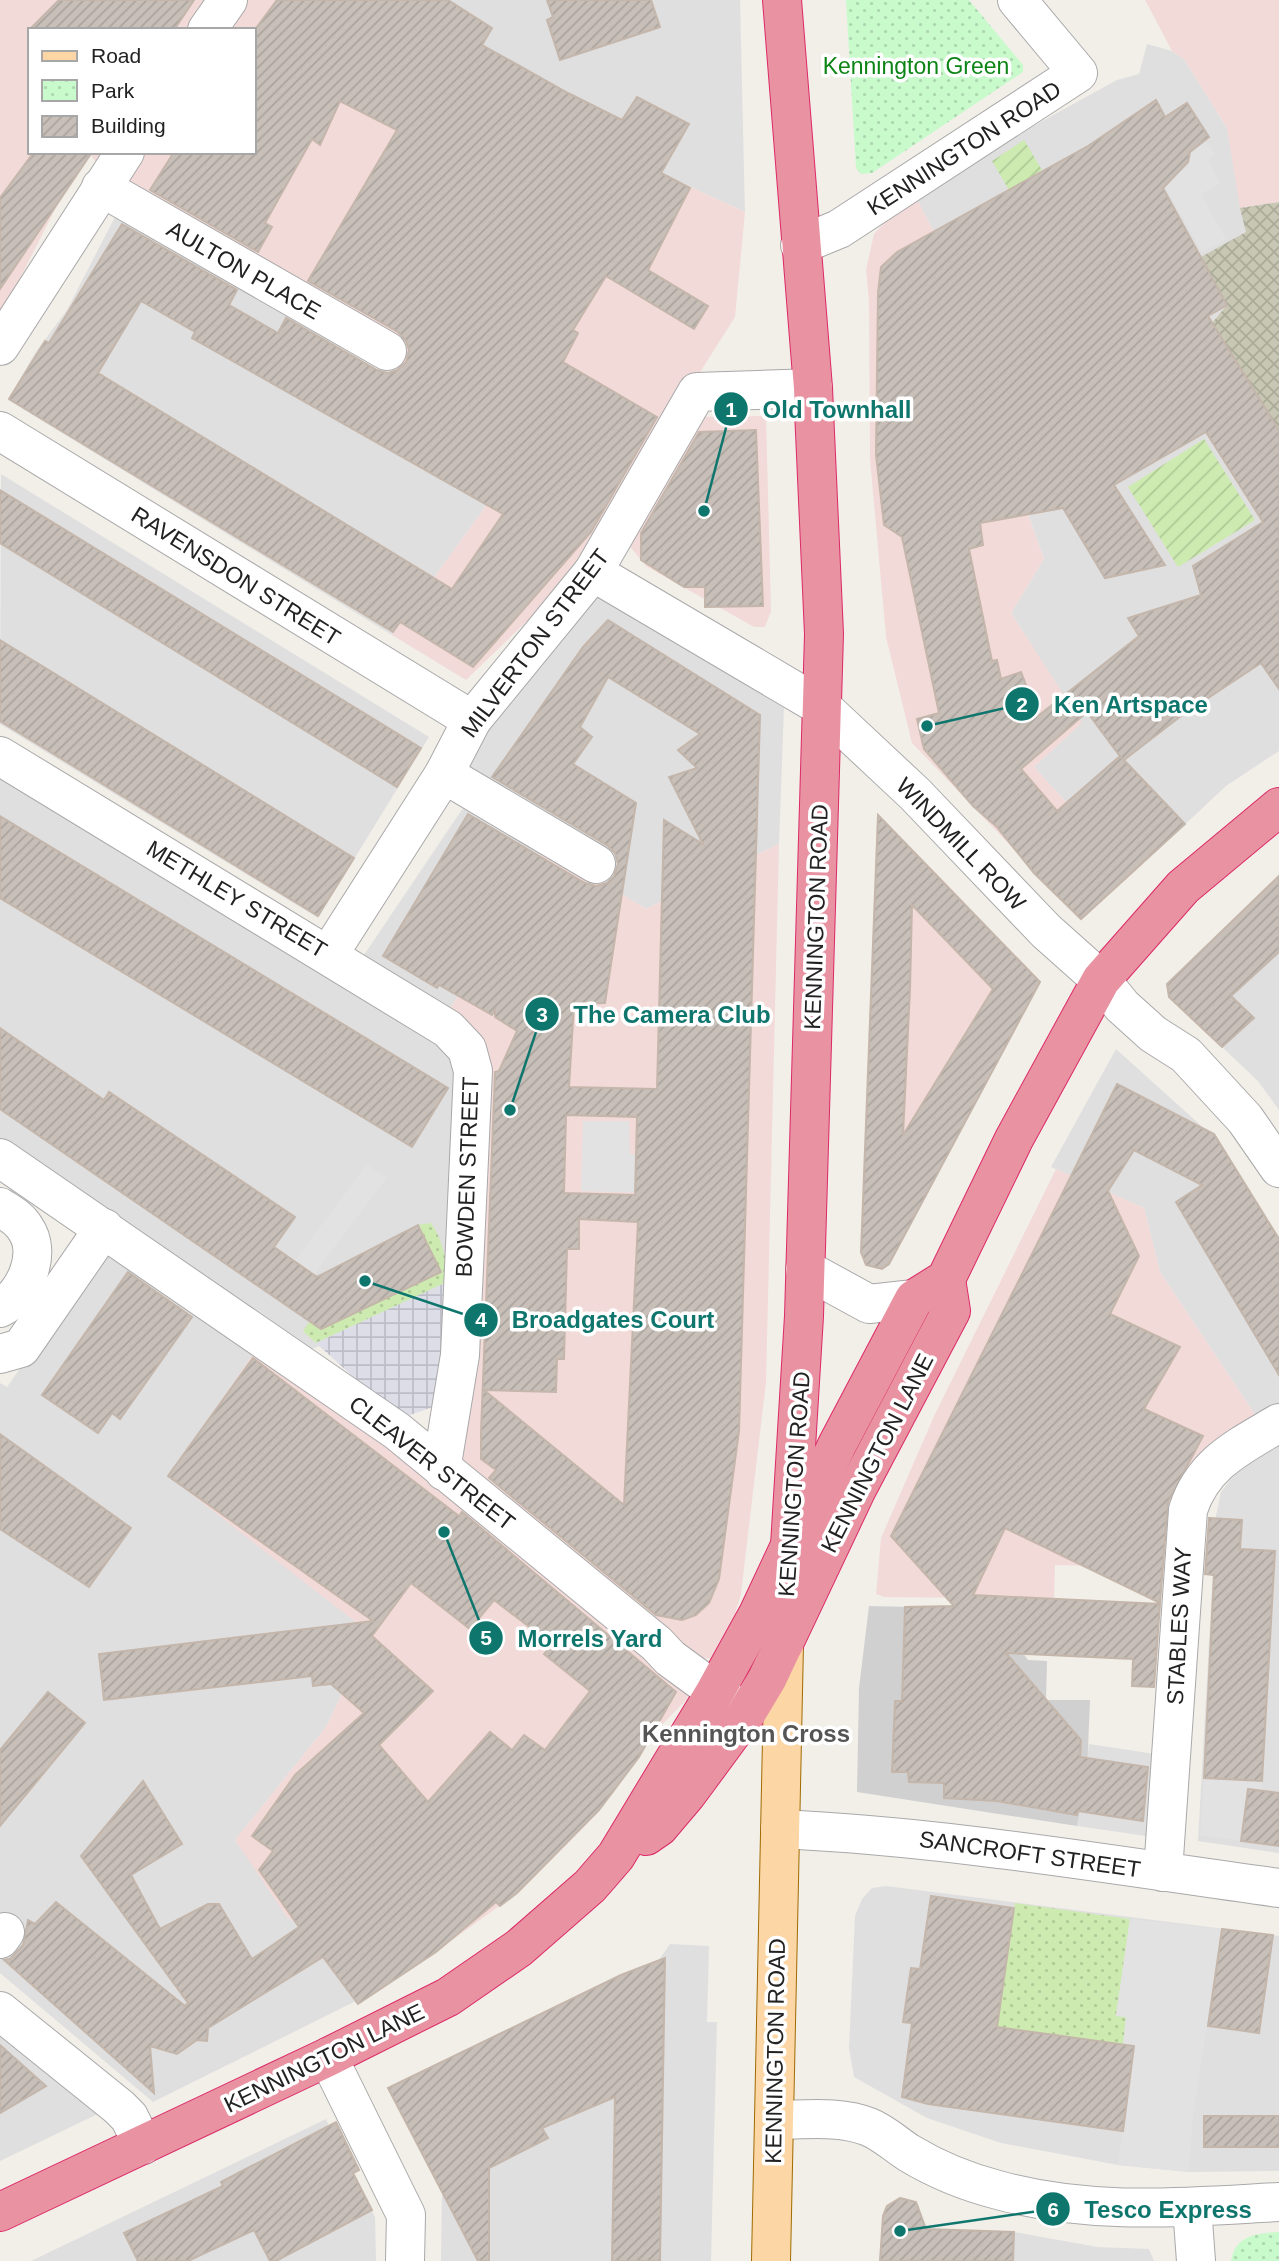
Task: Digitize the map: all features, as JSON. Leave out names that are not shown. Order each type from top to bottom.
[{"type":"highway","name":"KENNINGTON ROAD","points":[[782,0],[813,388],[822,569],[822,707],[805,1269],[785,1644]]},
{"type":"highway","points":[[914,1299],[946,1279],[1014,1139],[1101,980],[1183,887],[1279,807]]},
{"type":"highway","name":"KENNINGTON LANE","points":[[616,1856],[659,1827],[746,1714],[785,1644],[856,1491],[951,1311],[946,1279]]},
{"type":"highway","name":"KENNINGTON LANE","points":[[0,2212],[328,2057],[448,1997],[484,1974],[561,1914],[616,1856],[715,1692],[758,1614],[789,1544],[914,1299]]},
{"type":"main road","name":"KENNINGTON ROAD","points":[[771,2261],[785,1644]]},
{"type":"street","points":[[208,28],[228,0]]},
{"type":"street","name":"KENNINGTON ROAD","points":[[800,245],[839,229],[1079,73],[1017,0]]},
{"type":"street","points":[[0,346],[124,154]]},
{"type":"street","name":"AULTON PLACE","points":[[101,187],[387,351]]},
{"type":"street","name":"MILVERTON STREET","points":[[329,954],[444,774],[472,720],[593,572],[697,392],[813,388]]},
{"type":"street","name":"RAVENSDON STREET","points":[[0,431],[472,720]]},
{"type":"street","points":[[593,572],[822,707]]},
{"type":"street","name":"WINDMILL ROW","points":[[822,707],[915,794],[1046,932],[1101,980],[1141,1024],[1186,1055],[1245,1119],[1279,1168]]},
{"type":"street","name":"METHLEY STREET","points":[[0,756],[329,954],[448,1029],[467,1049]]},
{"type":"street","points":[[444,774],[596,864]]},
{"type":"street","name":"BOWDEN STREET","points":[[444,1471],[443,1458],[460,1354],[473,1072],[467,1049]]},
{"type":"street","name":"CLEAVER STREET","points":[[0,1158],[397,1431],[715,1692],[746,1714]]},
{"type":"street","points":[[0,1207],[26,1228],[32,1256],[23,1286],[12,1301],[0,1308]]},
{"type":"street","points":[[0,1354],[21,1348],[104,1228]]},
{"type":"street","points":[[805,1269],[869,1304],[914,1299]]},
{"type":"street","points":[[397,1431],[435,1425],[450,1412]]},
{"type":"street","name":"STABLES WAY","points":[[1163,1872],[1188,1510],[1202,1479],[1220,1458],[1279,1423]]},
{"type":"street","name":"SANCROFT STREET","points":[[780,1829],[957,1842],[1279,1888]]},
{"type":"street","points":[[0,2011],[119,2107],[129,2117],[143,2145]]},
{"type":"street","points":[[328,2057],[406,2216],[405,2261]]},
{"type":"street","points":[[774,2120],[824,2119],[870,2127],[950,2174],[1023,2197],[1094,2208],[1192,2207],[1279,2202]]},
{"type":"street","points":[[1192,2207],[1196,2261]]},
{"type":"shaded area","points":[[0,0],[314,0],[520,109],[745,212],[735,317],[671,418],[594,556],[466,680],[392,635],[481,513],[516,457],[517,443],[121,191],[91,156],[83,154],[0,318]]},
{"type":"shaded area","points":[[314,0],[740,0],[745,212],[506,102]]},
{"type":"shaded area","points":[[1145,0],[1279,0],[1279,202],[1240,208],[1227,128],[1184,59],[1172,51]]},
{"type":"shaded area","points":[[1147,44],[1172,51],[1184,59],[1227,128],[1246,232],[1227,305],[1212,323],[1279,431],[1279,751],[1226,786],[1132,874],[1034,767],[1081,723],[1011,613],[1044,559],[1001,438],[934,232],[913,192],[1117,80],[1139,74]]},
{"type":"shaded area","points":[[1206,142],[1215,154],[1208,160],[1220,183],[1201,194],[1226,239],[1202,252],[1162,182],[1188,167],[1191,152]]},
{"type":"shaded area","points":[[913,192],[934,232],[1001,439],[1044,559],[1011,613],[1082,723],[1034,767],[1132,874],[1081,919],[912,743],[886,637],[870,459],[869,300],[866,270],[874,234]]},
{"type":"shaded area","points":[[1279,202],[1279,430],[1212,323],[1227,305],[1201,257],[1246,232],[1240,208]]},
{"type":"shaded area","points":[[119,209],[516,456],[481,513],[392,635],[8,400],[35,353],[67,310]]},
{"type":"shaded area","points":[[766,416],[771,611],[765,627],[754,627],[646,566],[622,537],[687,417]]},
{"type":"shaded area","points":[[1,474],[429,737],[318,918],[0,724]]},
{"type":"shaded area","points":[[598,589],[784,708],[779,844],[646,909],[545,847],[446,1016],[358,964],[469,799],[448,786],[501,700]]},
{"type":"shaded area","points":[[0,765],[450,1037],[469,1078],[455,1286],[301,1354],[0,1145]]},
{"type":"shaded area","points":[[887,829],[895,832],[935,872],[1037,979],[1038,986],[882,1269],[865,1265],[861,1252],[877,831]]},
{"type":"shaded area","points":[[779,844],[766,1382],[741,1594],[721,1660],[677,1655],[459,1471],[481,1068],[446,1016],[545,847],[646,909]]},
{"type":"shaded area","points":[[1279,876],[1279,1110],[1258,1081],[1169,997],[1167,984]]},
{"type":"shaded area","points":[[1116,1049],[1207,1131],[1279,1241],[1279,1410],[1260,1422],[1160,1272],[1144,1208],[1051,1167]]},
{"type":"shaded area","points":[[583,1121],[629,1121],[630,1154],[647,1156],[646,1193],[581,1191]]},
{"type":"shaded area","points":[[367,1164],[387,1178],[312,1277],[293,1263]]},
{"type":"shaded area","points":[[1056,1169],[1144,1208],[1160,1272],[1260,1422],[1169,1541],[1139,1541],[1138,1567],[1055,1565],[1054,1599],[884,1597],[876,1594],[881,1538],[935,1414]]},
{"type":"shaded area","points":[[110,1241],[261,1343],[253,1357],[371,1634],[326,1727],[235,1840],[356,2001],[153,2102],[0,1973],[0,1383],[7,1387]]},
{"type":"shaded area","points":[[447,1282],[443,1399],[430,1408],[410,1415],[391,1411],[316,1343]]},
{"type":"shaded area","points":[[261,1343],[690,1680],[687,1699],[650,1737],[596,1814],[536,1875],[514,1895],[436,1952],[360,2002],[356,2001],[300,1926],[286,1916],[235,1840],[326,1727],[371,1634],[168,1476]]},
{"type":"shaded area","points":[[1279,1446],[1279,1853],[1198,1841],[1216,1516],[1221,1492],[1239,1469]]},
{"type":"shaded area","points":[[869,1606],[912,1607],[1016,1644],[1028,1660],[1047,1661],[1046,1700],[1090,1700],[1087,1772],[1077,1826],[857,1792],[859,1688]]},
{"type":"shaded area","points":[[1089,1744],[1155,1754],[1146,1836],[1077,1826]]},
{"type":"shaded area","points":[[1204,1778],[1262,1781],[1262,1792],[1244,1823],[1241,1841],[1200,1835]]},
{"type":"shaded area","points":[[886,1886],[1279,1936],[1279,2171],[1189,2172],[1118,2165],[1001,2143],[927,2118],[854,2077],[849,2048],[855,1916],[862,1899],[872,1888]]},
{"type":"shaded area","points":[[1130,1919],[1222,1929],[1193,2115],[1189,2172],[1118,2165],[1134,2046],[1123,2045],[1126,2017],[1116,2016]]},
{"type":"shaded area","points":[[670,1944],[709,1946],[707,2022],[717,2022],[711,2261],[441,2261],[442,2191],[388,2088],[659,1960]]},
{"type":"shaded area","points":[[0,2021],[102,2112],[0,2161]]},
{"type":"shaded area","points":[[326,2119],[375,2217],[376,2261],[31,2261]]},
{"type":"shaded area","points":[[905,2198],[919,2206],[923,2229],[1014,2232],[1097,2247],[1149,2249],[1154,2261],[880,2261],[885,2210],[895,2200]]},
{"type":"green space","name":"Kennington Green","points":[[846,0],[969,0],[1023,65],[1023,72],[872,173],[861,174],[856,168]]},
{"type":"green space","points":[[1024,140],[1042,170],[1009,190],[992,161]]},
{"type":"green space","points":[[1204,439],[1255,520],[1178,567],[1128,487]]},
{"type":"green space","points":[[431,1223],[444,1251],[447,1282],[316,1343],[303,1331],[310,1321],[321,1329],[440,1272],[418,1225]]},
{"type":"green space","points":[[1015,1903],[1130,1919],[1116,2016],[1126,2017],[1123,2045],[997,2027]]},
{"type":"green space","points":[[1279,2232],[1279,2261],[1231,2261],[1237,2246],[1248,2237]]},
{"type":"building","points":[[59,0],[194,0],[175,28],[31,28]]},
{"type":"building","points":[[277,0],[448,0],[492,28],[482,45],[568,93],[622,120],[637,97],[689,124],[661,173],[690,188],[648,270],[708,306],[694,329],[606,276],[573,330],[578,333],[563,362],[657,417],[591,532],[473,667],[400,622],[393,632],[9,399],[45,341],[49,343],[122,224],[237,290],[229,305],[278,333],[286,318],[377,370],[388,373],[397,370],[406,362],[409,350],[406,341],[398,332],[308,281],[397,130],[340,101],[320,145],[312,139],[265,223],[272,227],[258,252],[150,190],[173,154],[256,154],[256,28]],"holes":[[[141,301],[195,332],[192,338],[503,514],[452,589],[98,373]]]},
{"type":"building","points":[[547,0],[651,0],[660,27],[560,60],[547,20],[553,17]]},
{"type":"building","points":[[1156,100],[1165,117],[1187,103],[1209,137],[1190,152],[1188,162],[1163,188],[1227,305],[1208,316],[1279,430],[1279,689],[1261,663],[1181,716],[1124,760],[1185,824],[1081,919],[1034,873],[997,827],[973,806],[924,749],[917,719],[939,713],[902,537],[884,525],[876,455],[878,293],[881,267],[897,252],[1088,146]],"holes":[[[1206,432],[1263,522],[1193,566],[1201,595],[1128,618],[1139,636],[1038,716],[1021,672],[1001,679],[997,660],[992,661],[969,549],[983,545],[980,523],[1063,508],[1105,578],[1165,565],[1114,485]],[[1087,712],[1120,756],[1057,811],[1021,769]]]},
{"type":"building","points":[[33,154],[91,154],[0,289],[0,198]]},
{"type":"building","points":[[756,430],[763,606],[705,607],[705,587],[684,587],[641,560],[641,533],[699,432]]},
{"type":"building","points":[[0,490],[421,748],[397,787],[0,543]]},
{"type":"building","points":[[608,620],[760,715],[739,1431],[719,1579],[709,1603],[696,1615],[682,1620],[656,1615],[489,1478],[496,1470],[481,1459],[481,1432],[495,1072],[499,1071],[517,1031],[495,1017],[495,1010],[492,1015],[439,985],[437,988],[383,956],[468,814],[585,883],[596,886],[607,883],[614,876],[618,864],[615,853],[608,846],[492,777],[583,647]],"holes":[[[608,677],[700,734],[678,750],[697,768],[669,777],[703,844],[664,820],[657,1089],[569,1087],[574,1004],[605,1003],[636,803],[573,764],[592,737],[580,727]],[[566,1115],[637,1117],[635,1195],[564,1193]],[[579,1219],[638,1222],[624,1505],[484,1390],[556,1392],[557,1359],[564,1359],[567,1249],[579,1249]]]},
{"type":"building","points":[[0,640],[354,858],[318,916],[0,721]]},
{"type":"building","points":[[878,815],[1040,982],[889,1264],[882,1269],[866,1265],[861,1252]],"holes":[[[912,905],[993,989],[903,1135]]]},
{"type":"building","points":[[0,816],[448,1088],[412,1147],[0,898]]},
{"type":"building","points":[[1279,876],[1279,952],[1231,996],[1254,1018],[1222,1047],[1169,997],[1167,984]]},
{"type":"building","points":[[0,1028],[104,1100],[109,1092],[295,1217],[274,1247],[317,1277],[418,1225],[441,1272],[321,1329],[0,1109]]},
{"type":"building","points":[[1117,1084],[1214,1134],[1279,1239],[1279,1375],[1176,1202],[1202,1185],[1134,1150],[1108,1191],[1139,1256],[1110,1314],[1180,1347],[1144,1409],[1203,1436],[1168,1502],[1160,1603],[1005,1528],[973,1595],[1160,1604],[1154,1687],[1132,1686],[1133,1659],[1006,1653],[1081,1740],[1080,1757],[1148,1767],[1143,1821],[1078,1811],[1077,1815],[997,1801],[944,1798],[944,1783],[909,1782],[908,1772],[892,1772],[895,1701],[902,1701],[905,1607],[954,1606],[891,1536]]},
{"type":"building","points":[[128,1272],[192,1317],[120,1419],[112,1413],[98,1433],[42,1395]]},
{"type":"building","points":[[253,1358],[459,1516],[462,1512],[676,1692],[639,1757],[599,1810],[517,1893],[500,1906],[496,1902],[436,1952],[358,2004],[323,1957],[208,2028],[207,2041],[197,2040],[177,2054],[150,2046],[154,2093],[4,1960],[10,1959],[23,1945],[28,1920],[35,1924],[56,1902],[185,2006],[188,2003],[81,1856],[143,1781],[182,1844],[131,1875],[160,1929],[208,1904],[219,1904],[252,1959],[299,1927],[259,1870],[273,1851],[252,1836],[295,1775],[364,1713],[331,1684],[313,1686],[312,1676],[104,1700],[99,1654],[373,1621],[168,1476]],"holes":[[[411,1583],[470,1629],[494,1600],[552,1644],[544,1654],[590,1691],[545,1750],[524,1735],[512,1750],[490,1732],[428,1802],[379,1745],[433,1691],[372,1636]]]},
{"type":"building","points":[[0,1434],[131,1528],[89,1587],[0,1529]]},
{"type":"building","points":[[1209,1518],[1242,1520],[1240,1549],[1275,1551],[1262,1781],[1204,1778],[1214,1575],[1205,1574]]},
{"type":"building","points":[[48,1692],[85,1723],[0,1826],[0,1750]]},
{"type":"building","points":[[1248,1789],[1279,1793],[1279,1846],[1241,1841]]},
{"type":"building","points":[[931,1896],[1014,1908],[997,2027],[1134,2046],[1123,2131],[928,2104],[902,2097],[912,2023],[903,2022],[911,1968],[920,1969]]},
{"type":"building","points":[[1222,1929],[1273,1935],[1259,2033],[1208,2026]]},
{"type":"building","points":[[665,1958],[660,2261],[612,2261],[615,2097],[542,2128],[548,2138],[489,2168],[489,2261],[478,2261],[388,2088],[621,1975]]},
{"type":"building","points":[[0,2045],[46,2086],[0,2113]]},
{"type":"building","points":[[1204,2116],[1279,2116],[1279,2147],[1204,2147]]},
{"type":"building","points":[[336,2122],[359,2170],[353,2173],[372,2210],[276,2261],[270,2261],[254,2230],[188,2261],[138,2261],[124,2233],[223,2186],[221,2182]]},
{"type":"building","points":[[900,2198],[916,2202],[926,2229],[1014,2232],[1013,2261],[880,2261],[883,2216],[887,2206]]},
{"type":"place","name":"Old Townhall","points":[[704,511]]},
{"type":"place","name":"Ken Artspace","points":[[927,726]]},
{"type":"place","name":"The Camera Club","points":[[510,1110]]},
{"type":"place","name":"Broadgates Court","points":[[365,1281]]},
{"type":"place","name":"Morrels Yard","points":[[444,1532]]},
{"type":"place","name":"Tesco Express","points":[[900,2231]]},
{"type":"district","name":"Kennington Cross","points":[[746,1733]]}]
